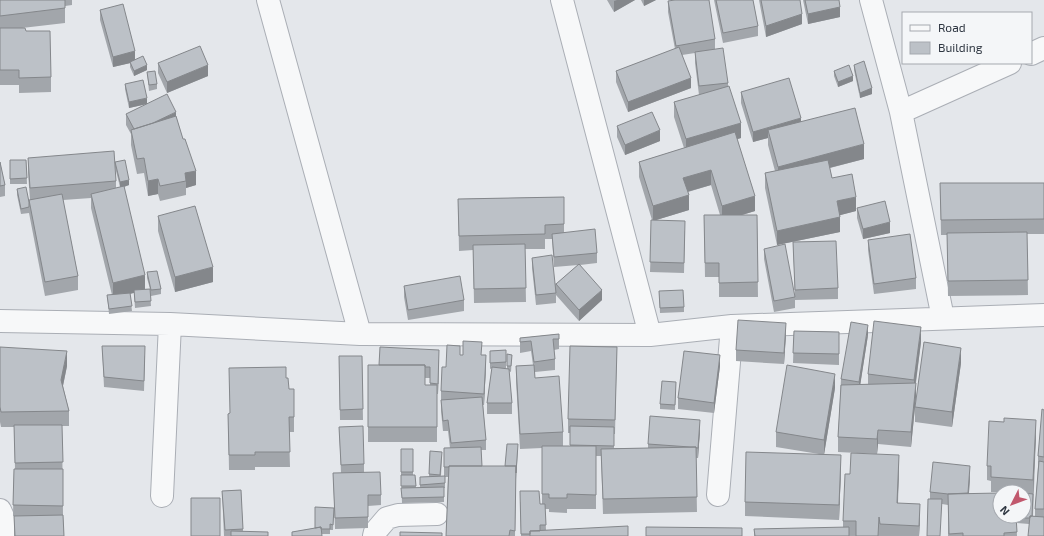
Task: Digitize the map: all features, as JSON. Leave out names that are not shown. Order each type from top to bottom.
[{"type":"street","points":[[268,0],[360,334]]},
{"type":"street","points":[[562,0],[650,335]]},
{"type":"street","points":[[871,0],[901,112],[943,318]]},
{"type":"street","points":[[1032,54],[1044,48]]},
{"type":"street","points":[[901,112],[1008,64]]},
{"type":"street","points":[[0,321],[170,324],[360,334],[650,335],[732,326],[943,318],[1044,316]]},
{"type":"street","points":[[162,496],[170,324]]},
{"type":"street","points":[[718,495],[732,326]]},
{"type":"street","points":[[0,510],[4,518],[4,536]]},
{"type":"street","points":[[374,536],[375,532],[387,518],[398,515],[437,514]]},
{"type":"building","points":[[0,0],[65,0],[65,8],[0,16]]},
{"type":"building","points":[[709,0],[715,39],[676,46],[668,1]]},
{"type":"building","points":[[716,0],[753,0],[758,26],[723,33]]},
{"type":"building","points":[[761,0],[800,0],[802,14],[766,26]]},
{"type":"building","points":[[805,0],[839,0],[840,7],[808,14]]},
{"type":"building","points":[[123,4],[135,51],[113,57],[100,10]]},
{"type":"building","points":[[0,28],[25,28],[26,31],[50,31],[51,77],[19,78],[19,70],[0,70]]},
{"type":"building","points":[[200,46],[208,65],[167,82],[158,63]]},
{"type":"building","points":[[679,47],[691,78],[628,102],[616,71]]},
{"type":"building","points":[[723,48],[728,83],[699,86],[695,52]]},
{"type":"building","points":[[143,56],[147,65],[134,71],[130,62]]},
{"type":"building","points":[[864,61],[872,88],[860,93],[854,65]]},
{"type":"building","points":[[849,65],[853,76],[838,82],[834,71]]},
{"type":"building","points":[[155,71],[157,84],[149,85],[147,72]]},
{"type":"building","points":[[789,78],[801,118],[753,132],[741,92]]},
{"type":"building","points":[[143,80],[147,98],[129,102],[125,84]]},
{"type":"building","points":[[729,86],[741,123],[686,139],[674,102]]},
{"type":"building","points":[[167,94],[176,112],[153,123],[134,129],[126,114]]},
{"type":"building","points":[[855,108],[864,144],[778,167],[768,130]]},
{"type":"building","points":[[652,112],[660,130],[625,145],[617,126]]},
{"type":"building","points":[[176,116],[183,139],[185,139],[196,171],[185,173],[186,181],[160,186],[158,179],[148,181],[144,158],[137,159],[131,130]]},
{"type":"building","points":[[735,132],[755,196],[722,206],[711,170],[683,178],[689,195],[653,206],[639,162]]},
{"type":"building","points":[[114,151],[116,181],[30,188],[28,158]]},
{"type":"building","points":[[10,160],[26,160],[27,178],[10,179]]},
{"type":"building","points":[[125,160],[129,180],[120,182],[115,162]]},
{"type":"building","points":[[828,160],[832,178],[852,174],[856,197],[837,201],[840,217],[777,231],[765,173]]},
{"type":"building","points":[[0,162],[5,185],[0,186]]},
{"type":"building","points":[[940,183],[1044,183],[1044,219],[941,220]]},
{"type":"building","points":[[124,186],[145,275],[113,283],[91,194]]},
{"type":"building","points":[[26,187],[29,207],[21,209],[17,189]]},
{"type":"building","points":[[62,194],[78,276],[45,282],[29,200]]},
{"type":"building","points":[[564,197],[564,224],[545,225],[545,234],[459,236],[458,199]]},
{"type":"building","points":[[885,201],[890,222],[863,229],[857,208]]},
{"type":"building","points":[[195,206],[213,267],[175,277],[158,216]]},
{"type":"building","points":[[704,215],[757,215],[758,282],[719,283],[719,263],[705,263]]},
{"type":"building","points":[[651,220],[685,221],[684,263],[650,262]]},
{"type":"building","points":[[595,229],[597,253],[554,257],[552,234]]},
{"type":"building","points":[[1027,232],[1028,280],[948,281],[947,233]]},
{"type":"building","points":[[910,234],[916,278],[874,284],[868,240]]},
{"type":"building","points":[[836,241],[838,288],[795,290],[793,242]]},
{"type":"building","points":[[525,244],[526,288],[474,289],[473,245]]},
{"type":"building","points":[[785,244],[795,297],[774,301],[764,249]]},
{"type":"building","points":[[552,255],[556,293],[536,295],[532,258]]},
{"type":"building","points":[[579,264],[602,290],[579,310],[556,284]]},
{"type":"building","points":[[157,271],[161,289],[151,290],[147,272]]},
{"type":"building","points":[[460,276],[464,300],[408,310],[404,286]]},
{"type":"building","points":[[150,289],[151,301],[135,302],[134,290]]},
{"type":"building","points":[[683,290],[684,307],[660,308],[659,291]]},
{"type":"building","points":[[130,293],[132,306],[109,309],[107,295]]},
{"type":"building","points":[[738,320],[786,323],[784,353],[736,350]]},
{"type":"building","points":[[874,321],[921,327],[914,380],[868,374]]},
{"type":"building","points":[[851,322],[868,325],[859,382],[841,379]]},
{"type":"building","points":[[794,331],[839,332],[839,354],[793,353]]},
{"type":"building","points":[[559,334],[559,339],[553,339],[555,359],[534,362],[531,341],[520,342],[520,338]]},
{"type":"building","points":[[463,341],[482,342],[481,355],[486,355],[484,394],[441,391],[442,367],[446,367],[447,345],[460,346],[460,355],[463,355]]},
{"type":"building","points":[[924,342],[961,348],[952,412],[915,407]]},
{"type":"building","points":[[102,346],[145,346],[144,381],[104,377]]},
{"type":"building","points":[[570,346],[617,347],[615,420],[568,419]]},
{"type":"building","points":[[0,347],[67,351],[61,380],[69,411],[1,412]]},
{"type":"building","points":[[380,347],[439,350],[438,384],[430,383],[430,367],[425,367],[425,365],[379,365]]},
{"type":"building","points":[[506,350],[506,362],[490,363],[490,351]]},
{"type":"building","points":[[684,351],[720,355],[714,403],[678,398]]},
{"type":"building","points":[[507,354],[512,355],[511,366],[507,366]]},
{"type":"building","points":[[339,356],[362,356],[363,409],[340,410]]},
{"type":"building","points":[[368,365],[425,365],[425,385],[437,385],[437,427],[368,427]]},
{"type":"building","points":[[534,365],[535,378],[559,376],[563,432],[520,434],[516,366]]},
{"type":"building","points":[[787,365],[835,374],[824,440],[776,432]]},
{"type":"building","points":[[286,367],[286,378],[288,378],[289,389],[294,389],[294,417],[289,417],[290,452],[255,452],[255,455],[229,455],[229,368]]},
{"type":"building","points":[[492,367],[509,369],[512,403],[487,403]]},
{"type":"building","points":[[662,381],[676,382],[675,405],[660,404]]},
{"type":"building","points":[[916,383],[911,432],[878,430],[877,439],[838,437],[841,385]]},
{"type":"building","points":[[482,397],[486,440],[451,443],[448,420],[443,421],[441,400]]},
{"type":"building","points":[[1042,409],[1044,410],[1044,457],[1038,456]]},
{"type":"building","points":[[650,416],[700,420],[698,448],[648,444]]},
{"type":"building","points":[[1004,418],[1036,420],[1033,480],[991,477],[991,466],[987,466],[989,421],[1004,422]]},
{"type":"building","points":[[14,425],[62,425],[63,462],[15,463]]},
{"type":"building","points":[[363,426],[364,464],[341,465],[339,427]]},
{"type":"building","points":[[570,426],[614,427],[614,446],[570,445]]},
{"type":"building","points":[[507,444],[518,444],[516,473],[516,466],[505,466]]},
{"type":"building","points":[[542,446],[596,446],[596,495],[567,494],[567,498],[549,498],[549,494],[542,494]]},
{"type":"building","points":[[481,447],[482,466],[444,467],[444,448]]},
{"type":"building","points":[[696,447],[697,497],[603,499],[601,449]]},
{"type":"building","points":[[401,449],[413,449],[413,472],[401,472]]},
{"type":"building","points":[[430,451],[442,452],[440,475],[429,474]]},
{"type":"building","points":[[746,452],[841,455],[839,505],[745,502]]},
{"type":"building","points":[[851,453],[899,455],[897,503],[920,504],[919,526],[880,524],[879,517],[878,536],[856,536],[856,521],[843,521],[845,474],[850,474]]},
{"type":"building","points":[[1039,461],[1044,462],[1044,509],[1035,509]]},
{"type":"building","points":[[933,462],[970,466],[968,493],[948,494],[930,492]]},
{"type":"building","points":[[449,466],[516,466],[515,531],[510,530],[509,536],[446,536]]},
{"type":"building","points":[[14,469],[63,469],[63,506],[13,505]]},
{"type":"building","points":[[380,472],[381,495],[368,495],[368,517],[335,518],[333,473]]},
{"type":"building","points":[[401,475],[415,475],[416,486],[401,486]]},
{"type":"building","points":[[445,476],[445,483],[420,485],[420,477]]},
{"type":"building","points":[[444,487],[444,497],[402,498],[401,488]]},
{"type":"building","points":[[241,490],[243,529],[225,530],[222,491]]},
{"type":"building","points":[[520,491],[539,491],[540,504],[545,504],[546,525],[540,525],[540,531],[530,531],[530,534],[521,534]]},
{"type":"building","points":[[992,493],[992,524],[1016,524],[1017,532],[1004,533],[1004,536],[963,536],[963,533],[949,534],[948,494]]},
{"type":"building","points":[[1032,494],[1033,494],[1032,516]]},
{"type":"building","points":[[191,498],[220,498],[220,536],[191,536]]},
{"type":"building","points":[[928,499],[942,499],[940,536],[927,536]]},
{"type":"building","points":[[315,507],[334,508],[333,525],[330,524],[330,529],[321,529],[321,527],[315,528]]},
{"type":"building","points":[[63,515],[64,536],[15,536],[14,516]]},
{"type":"building","points":[[1032,516],[1044,517],[1044,536],[1028,536],[1029,524],[1032,524]]},
{"type":"building","points":[[628,526],[628,536],[530,536],[530,531]]},
{"type":"building","points":[[321,527],[322,536],[292,536],[292,532]]},
{"type":"building","points":[[646,527],[742,528],[742,536],[646,536]]},
{"type":"building","points":[[849,527],[849,536],[755,536],[754,529]]},
{"type":"building","points":[[231,531],[268,532],[268,536],[231,536]]},
{"type":"building","points":[[400,532],[442,533],[442,536],[400,536]]}]
